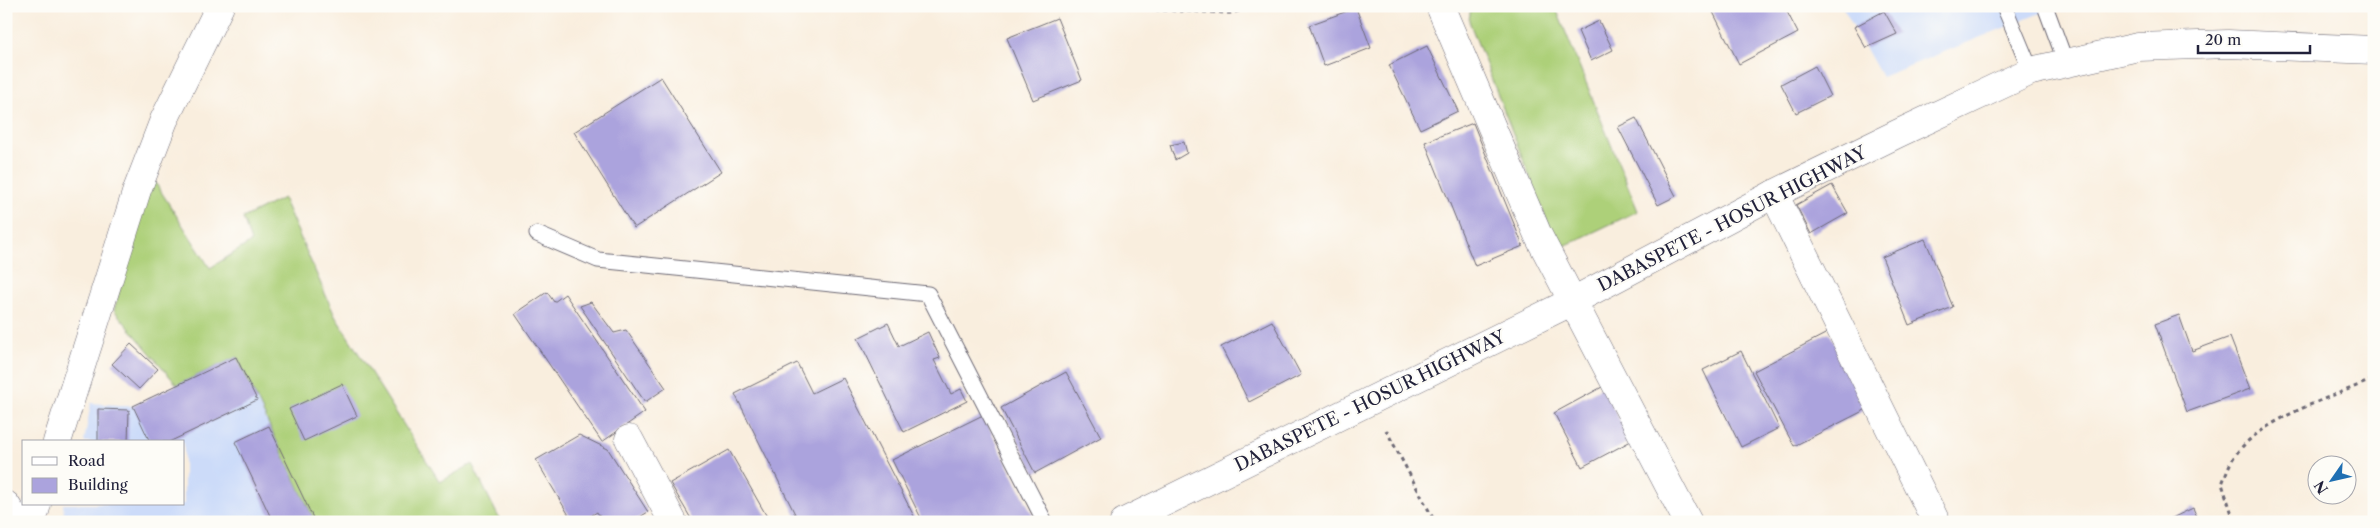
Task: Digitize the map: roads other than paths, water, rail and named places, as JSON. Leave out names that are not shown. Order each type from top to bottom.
[{"type":"main road","points":[[58,440],[147,164],[164,120],[220,6]]},
{"type":"main road","points":[[1440,6],[1538,235],[1571,302],[1688,522]]},
{"type":"main road","name":"DABASPETE - HOSUR HIGHWAY","points":[[1124,522],[1571,302],[1774,194],[1898,133],[2030,72],[2147,46],[2228,44],[2374,50]]},
{"type":"main road","points":[[1774,194],[1936,522]]},
{"type":"main road","points":[[630,439],[672,522]]},
{"type":"main road","points":[[6,505],[17,522]]},
{"type":"main road","points":[[32,522],[36,506]]},
{"type":"lane","points":[[2004,6],[2030,72]]},
{"type":"lane","points":[[2045,6],[2066,63]]},
{"type":"lane","points":[[537,234],[598,260],[928,294],[1046,522]]}]
